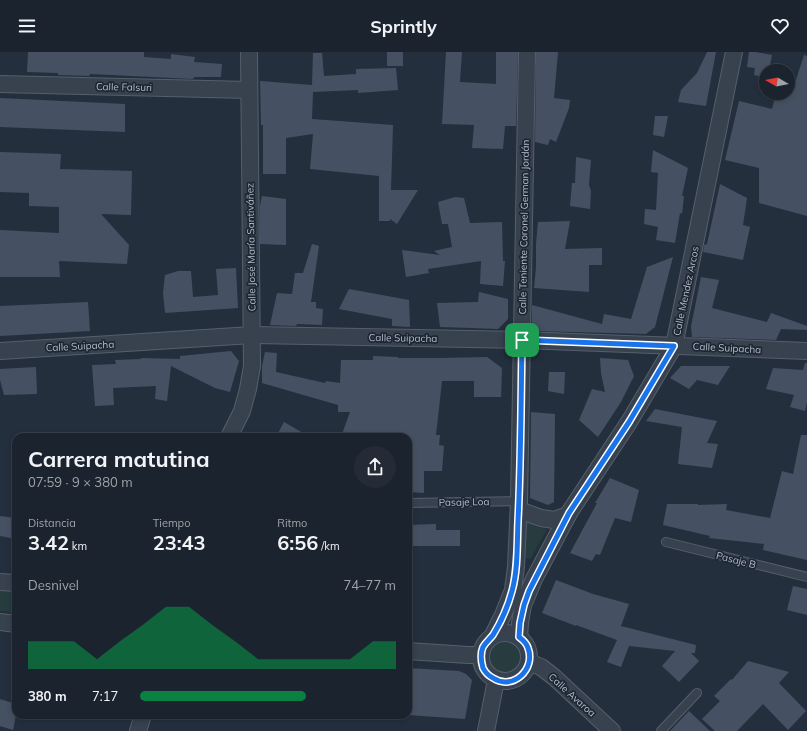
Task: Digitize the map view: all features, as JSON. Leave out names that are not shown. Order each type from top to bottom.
[{"type":"street","name":"Calle José María Santiváñez","points":[[231,433],[242,411],[252,366],[249,52]]},
{"type":"street","name":"Calle Teniente Coronel German Jordán","points":[[492,637],[513,590],[516,567],[519,505],[527,52]]},
{"type":"street","name":"Calle Mendez Arcos","points":[[519,637],[520,623],[529,591],[568,515],[629,422],[674,346],[734,52]]},
{"type":"street","name":"Calle Falsuri","points":[[0,84],[249,90]]},
{"type":"street","name":"Calle Suipacha","points":[[0,350],[252,335],[522,340],[807,351]]},
{"type":"street","points":[[519,505],[541,518],[554,520],[568,515]]},
{"type":"street","points":[[0,582],[12,583]]},
{"type":"street","points":[[0,622],[12,624]]},
{"type":"street","points":[[498,634],[512,634],[519,637],[528,648],[530,655],[530,662],[523,675],[511,682],[503,682],[489,676],[484,670],[481,655],[486,642],[498,634]]},
{"type":"street","points":[[412,651],[481,655]]},
{"type":"street","name":"Calle Avaroa","points":[[530,662],[541,667],[554,677],[612,731]]},
{"type":"street","points":[[486,731],[496,680]]},
{"type":"street","points":[[138,731],[142,719]]},
{"type":"lane","name":"Pasaje Loa","points":[[412,503],[519,505]]},
{"type":"lane","name":"Pasaje B","points":[[666,542],[807,577]]},
{"type":"lane","points":[[661,731],[697,693]]},
{"type":"green space","points":[[527,520],[531,524],[547,529],[531,558],[527,559],[525,556]]},
{"type":"green space","points":[[0,588],[12,589],[12,612],[0,611]]},
{"type":"green space","points":[[503,642],[509,642],[518,646],[522,658],[518,670],[509,674],[503,674],[494,670],[490,661],[490,655],[494,646]]},
{"type":"building","points":[[28,52],[144,52],[144,57],[171,59],[171,54],[195,57],[194,62],[222,64],[221,77],[194,77],[193,79],[90,74],[89,76],[58,75],[58,73],[27,72]]},
{"type":"building","points":[[387,52],[403,52],[403,66],[387,66]]},
{"type":"building","points":[[446,52],[462,52],[460,82],[496,84],[496,52],[518,52],[516,126],[505,126],[503,149],[472,148],[474,125],[442,124]]},
{"type":"building","points":[[536,52],[558,52],[554,98],[570,100],[569,108],[556,142],[550,139],[548,145],[535,142]]},
{"type":"building","points":[[707,52],[716,52],[706,106],[678,102],[681,90],[697,73]]},
{"type":"building","points":[[749,52],[772,55],[770,64],[759,64],[759,76],[754,75],[755,68],[747,67]]},
{"type":"building","points":[[313,53],[322,53],[324,76],[356,74],[356,69],[396,68],[398,90],[358,93],[358,90],[313,92],[312,119],[393,125],[391,190],[418,190],[397,224],[390,219],[390,221],[379,221],[379,176],[310,169],[313,134],[286,138],[286,174],[263,174],[263,125],[261,125],[260,81],[312,85]]},
{"type":"building","points":[[804,55],[807,56],[807,216],[759,203],[759,168],[725,160],[739,101],[772,109],[774,100],[795,100],[795,83]]},
{"type":"building","points":[[0,98],[125,104],[125,132],[0,127]]},
{"type":"building","points":[[655,116],[668,116],[664,137],[653,135]]},
{"type":"building","points":[[653,150],[688,168],[682,196],[684,196],[682,214],[680,213],[675,243],[656,240],[658,227],[644,224],[645,209],[656,210],[658,173],[651,172]]},
{"type":"building","points":[[0,152],[61,154],[60,169],[132,171],[131,215],[101,214],[129,245],[127,264],[59,261],[60,277],[0,277],[0,230],[59,233],[59,207],[29,206],[29,193],[0,192]]},
{"type":"building","points":[[576,157],[591,160],[589,185],[591,191],[590,209],[570,206],[572,183],[575,183]]},
{"type":"building","points":[[720,184],[747,198],[743,225],[750,227],[743,260],[703,252],[704,245],[707,244]]},
{"type":"building","points":[[262,196],[286,199],[286,245],[260,244],[260,206]]},
{"type":"building","points":[[455,197],[464,198],[470,223],[502,222],[503,261],[505,261],[503,286],[480,284],[481,261],[428,269],[429,273],[406,277],[402,250],[440,255],[434,251],[452,247],[448,224],[442,224],[438,202]]},
{"type":"building","points":[[570,221],[565,249],[602,248],[602,265],[589,265],[589,292],[534,288],[538,222]]},
{"type":"building","points":[[312,244],[319,246],[311,302],[316,302],[316,308],[323,309],[322,325],[270,325],[277,293],[292,294],[295,273],[303,273]]},
{"type":"building","points":[[673,257],[655,327],[646,334],[536,331],[532,327],[532,305],[602,324],[604,314],[631,319],[647,267]]},
{"type":"building","points":[[236,268],[238,308],[165,313],[163,293],[165,275],[178,271],[191,271],[193,297],[218,295],[216,269]]},
{"type":"building","points":[[701,277],[719,280],[712,308],[767,322],[771,313],[807,326],[807,330],[781,329],[776,340],[692,337],[691,326]]},
{"type":"building","points":[[349,289],[409,300],[410,327],[392,326],[392,319],[339,309]]},
{"type":"building","points":[[479,292],[508,299],[508,319],[498,329],[440,327],[437,303],[478,302]]},
{"type":"building","points":[[88,302],[90,331],[0,336],[0,306]]},
{"type":"building","points":[[231,351],[239,361],[230,392],[215,388],[171,366],[167,401],[155,399],[156,386],[113,388],[114,405],[95,406],[92,365],[116,364],[115,360],[141,358],[180,359],[180,356]]},
{"type":"building","points":[[265,352],[277,353],[276,372],[325,383],[326,381],[340,383],[341,360],[373,360],[373,356],[398,358],[487,357],[502,368],[501,397],[474,397],[474,381],[442,381],[436,435],[440,435],[439,445],[444,446],[442,471],[424,471],[424,493],[412,492],[412,433],[342,433],[350,412],[338,412],[338,405],[262,383],[262,366]]},
{"type":"building","points":[[600,358],[628,360],[634,376],[621,402],[598,437],[579,420],[592,389],[605,392]]},
{"type":"building","points":[[805,363],[807,363],[807,402],[805,411],[790,407],[794,395],[766,389],[773,368],[803,370]]},
{"type":"building","points":[[681,366],[730,366],[718,385],[697,380],[689,389],[670,378]]},
{"type":"building","points":[[36,367],[37,394],[4,395],[0,380],[0,369]]},
{"type":"building","points":[[549,372],[565,372],[564,394],[548,391]]},
{"type":"building","points":[[655,409],[717,421],[707,443],[718,444],[712,468],[678,464],[682,427],[646,421]]},
{"type":"building","points":[[531,412],[555,414],[554,502],[548,505],[530,498]]},
{"type":"building","points":[[284,422],[303,433],[278,433]]},
{"type":"building","points":[[801,435],[807,435],[807,560],[763,550],[764,544],[709,538],[710,536],[663,525],[667,504],[727,504],[726,510],[770,518],[782,471],[793,474]]},
{"type":"building","points":[[610,478],[639,490],[631,522],[615,518],[600,555],[596,554],[592,561],[570,553],[597,503],[595,503]]},
{"type":"building","points":[[0,516],[12,518],[12,538],[0,536]]},
{"type":"building","points":[[436,524],[436,530],[460,530],[460,546],[412,546],[412,525]]},
{"type":"building","points":[[556,580],[593,594],[629,604],[621,626],[696,645],[695,653],[691,653],[699,661],[679,682],[662,666],[675,651],[629,646],[621,667],[607,662],[617,640],[542,613]]},
{"type":"building","points":[[793,586],[807,589],[807,615],[787,610]]},
{"type":"building","points":[[748,661],[789,672],[779,683],[806,711],[788,730],[763,704],[737,731],[715,731],[702,719],[720,701],[714,696],[731,679],[732,680]]},
{"type":"building","points":[[412,668],[459,671],[466,674],[472,680],[465,719],[412,715]]},
{"type":"building","points":[[0,699],[12,703],[12,719],[15,719],[13,730],[0,726]]},
{"type":"building","points":[[689,711],[710,731],[670,731]]},
{"type":"route","points":[[522,340],[674,346],[629,422],[569,513],[534,579],[524,605],[519,637],[528,648],[530,662],[523,675],[511,682],[503,682],[489,676],[484,670],[481,655],[486,642],[492,637],[507,606],[513,590],[516,567],[519,501],[522,340]]}]
